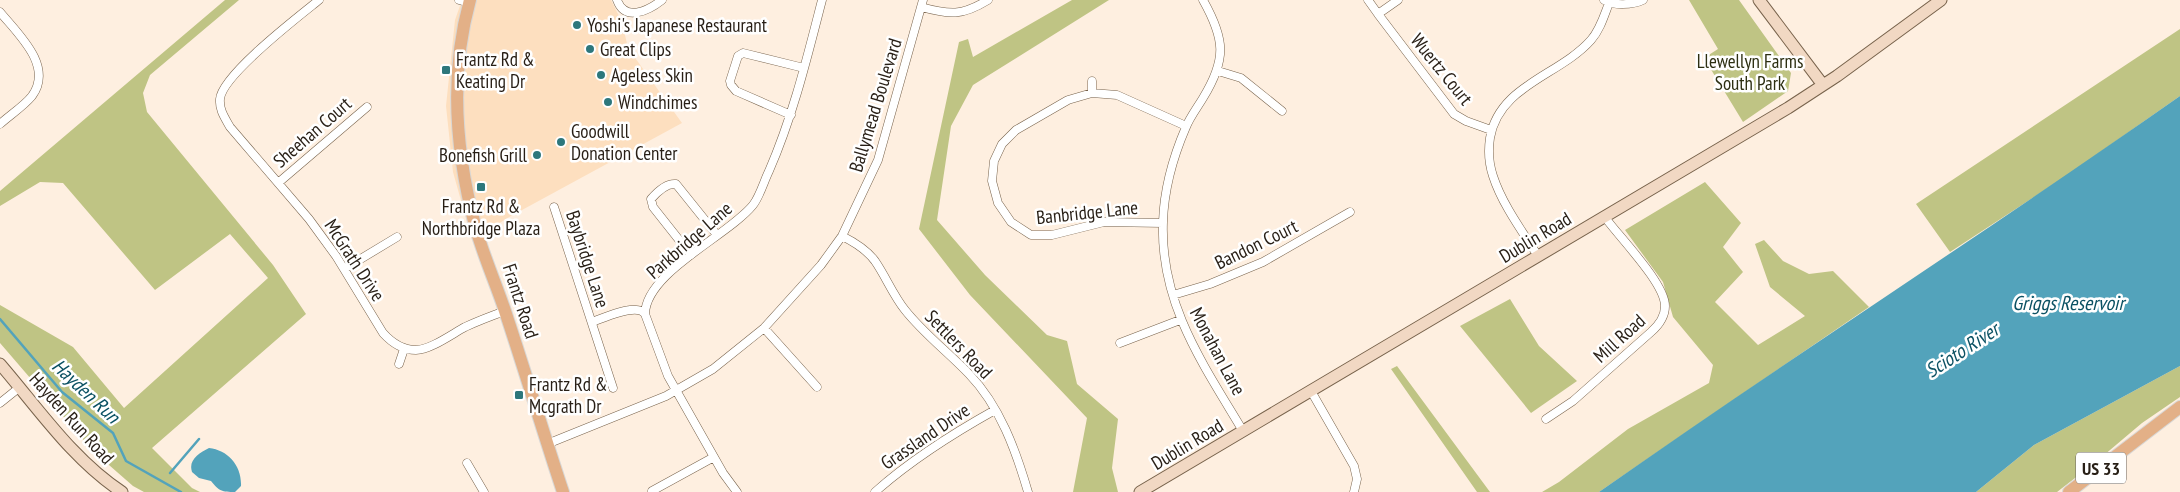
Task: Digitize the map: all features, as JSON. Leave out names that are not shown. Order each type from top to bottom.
[{"type":"main road","points":[[1759,0],[1823,86]]},
{"type":"main road","name":"Dublin Road","points":[[1140,492],[1755,128],[1823,86],[1941,0]]},
{"type":"main road","name":"Frantz Road","points":[[466,1],[459,70],[458,136],[476,230],[505,311],[564,492]]},
{"type":"main road","name":"Hayden Run Road","points":[[0,364],[92,469],[122,492]]},
{"type":"main road","name":"US 33","points":[[2069,492],[2180,407]]},
{"type":"street","name":"McGrath Drive","points":[[319,0],[228,80],[220,98],[222,114],[230,127],[309,220],[344,269],[382,333],[392,343],[404,348]]},
{"type":"street","points":[[618,3],[626,12],[636,14],[662,0]]},
{"type":"street","name":"Parkbridge Lane","points":[[645,314],[645,305],[649,297],[667,275],[738,220],[754,204],[791,116],[822,0]]},
{"type":"street","points":[[922,4],[948,14],[962,14],[988,0]]},
{"type":"street","name":"Monahan Lane","points":[[1202,0],[1214,20],[1219,33],[1220,58],[1218,71],[1186,126],[1174,161],[1166,193],[1163,222],[1166,269],[1180,320],[1194,348],[1243,431]]},
{"type":"street","name":"Wuertz Court","points":[[1368,0],[1454,114],[1466,121],[1491,130]]},
{"type":"street","points":[[1378,14],[1398,0]]},
{"type":"street","points":[[1538,256],[1500,193],[1493,177],[1489,162],[1491,130],[1497,116],[1515,94],[1570,59],[1590,42],[1596,33],[1607,1],[1637,2],[1643,0]]},
{"type":"street","name":"Ballymead Boulevard","points":[[547,444],[676,391],[713,369],[764,328],[822,265],[842,236],[878,160],[922,4]]},
{"type":"street","points":[[0,12],[32,52],[38,63],[39,76],[37,86],[31,96],[0,124]]},
{"type":"street","points":[[791,116],[736,91],[730,85],[730,81],[738,56],[743,53],[804,68]]},
{"type":"street","points":[[1218,71],[1241,78],[1282,111]]},
{"type":"street","points":[[1092,81],[1092,93],[1117,95],[1186,126]]},
{"type":"street","name":"Banbridge Lane","points":[[1092,93],[1052,107],[1009,136],[998,151],[992,170],[992,187],[998,203],[1011,222],[1020,229],[1042,236],[1104,222],[1163,222]]},
{"type":"street","name":"Sheehan Court","points":[[278,183],[367,107]]},
{"type":"street","points":[[691,255],[651,203],[652,199],[669,184],[676,184],[717,235]]},
{"type":"street","name":"Baybridge Lane","points":[[554,207],[612,388]]},
{"type":"street","name":"Bandon Court","points":[[1173,295],[1210,284],[1264,262],[1350,212]]},
{"type":"street","name":"Mill Road","points":[[1546,418],[1573,401],[1658,326],[1664,314],[1664,298],[1658,284],[1604,216]]},
{"type":"street","name":"Settlers Road","points":[[842,236],[868,254],[900,305],[918,326],[970,375],[995,410],[1012,443],[1028,492]]},
{"type":"street","points":[[344,269],[396,237]]},
{"type":"street","name":"Baybridge Lane","points":[[592,322],[635,308],[643,311],[645,314]]},
{"type":"street","points":[[399,364],[404,348],[417,350],[430,346],[468,326],[505,311]]},
{"type":"street","points":[[645,314],[656,347],[676,391],[714,456],[738,492]]},
{"type":"street","points":[[1120,343],[1180,320]]},
{"type":"street","points":[[764,328],[817,387]]},
{"type":"street","points":[[0,404],[20,387]]},
{"type":"street","points":[[1311,391],[1354,466],[1357,479],[1354,492]]},
{"type":"street","name":"Grassland Drive","points":[[875,492],[898,472],[949,436],[995,410]]},
{"type":"street","points":[[652,491],[714,456]]},
{"type":"street","points":[[467,463],[484,492]]},
{"type":"shaded area","points":[[462,0],[611,0],[622,22],[628,48],[682,123],[511,216],[472,240],[453,172],[446,106],[455,20]]},
{"type":"green space","points":[[225,0],[239,0],[150,75],[143,93],[147,112],[273,265],[306,314],[152,448],[192,488],[200,492],[144,492],[133,486],[93,451],[0,343],[0,305],[73,347],[124,408],[268,278],[230,234],[155,290],[63,183],[40,182],[0,206],[0,191]]},
{"type":"green space","points":[[1072,0],[1109,0],[973,85],[951,126],[937,220],[985,275],[1047,335],[1067,341],[1077,384],[1118,419],[1112,468],[1118,492],[1073,492],[1087,418],[970,295],[919,229],[959,42],[968,39],[973,57]]},
{"type":"green space","name":"Llewellyn Farms South Park","points":[[1689,0],[1739,0],[1791,73],[1788,91],[1743,122],[1704,58],[1718,49]]},
{"type":"green space","points":[[2180,29],[2180,96],[2066,176],[1950,252],[1916,204]]},
{"type":"green space","points":[[1705,182],[1741,223],[1723,247],[1743,272],[1715,302],[1758,345],[1805,316],[1770,287],[1755,244],[1764,240],[1783,261],[1809,274],[1833,271],[1869,307],[1599,492],[1542,492],[1559,482],[1628,429],[1709,383],[1713,365],[1673,317],[1663,282],[1625,230]]},
{"type":"green space","points":[[1510,299],[1539,346],[1577,381],[1531,413],[1460,326]]},
{"type":"green space","points":[[1397,366],[1490,492],[1477,492],[1391,369]]},
{"type":"green space","points":[[2180,366],[2180,397],[2142,423],[2057,492],[1976,492],[2034,445]]},
{"type":"water","name":"Griggs Reservoir","points":[[2180,96],[2180,366],[2034,445],[1976,492],[1599,492],[2035,196]]},
{"type":"water","points":[[209,448],[216,449],[228,456],[236,466],[241,479],[241,486],[235,492],[221,490],[211,481],[199,478],[192,472],[193,460]]},
{"type":"waterway","name":"Hayden Run","points":[[0,319],[62,392],[113,433],[126,461],[181,492]]},
{"type":"waterway","points":[[170,473],[199,439]]},
{"type":"place","name":"Yoshi's Japanese Restaurant","points":[[577,25]]},
{"type":"place","name":"Great Clips","points":[[590,49]]},
{"type":"place","name":"Frantz Rd & Keating Dr","points":[[446,70]]},
{"type":"place","name":"Ageless Skin","points":[[601,75]]},
{"type":"place","name":"Windchimes","points":[[608,102]]},
{"type":"place","name":"Goodwill Donation Center","points":[[561,142]]},
{"type":"place","name":"Bonefish Grill","points":[[537,155]]},
{"type":"place","name":"Frantz Rd & Northbridge Plaza","points":[[481,187]]},
{"type":"place","name":"Frantz Rd & Mcgrath Dr","points":[[519,395]]},
{"type":"water label","name":"Scioto River","points":[[1962,350]]}]
